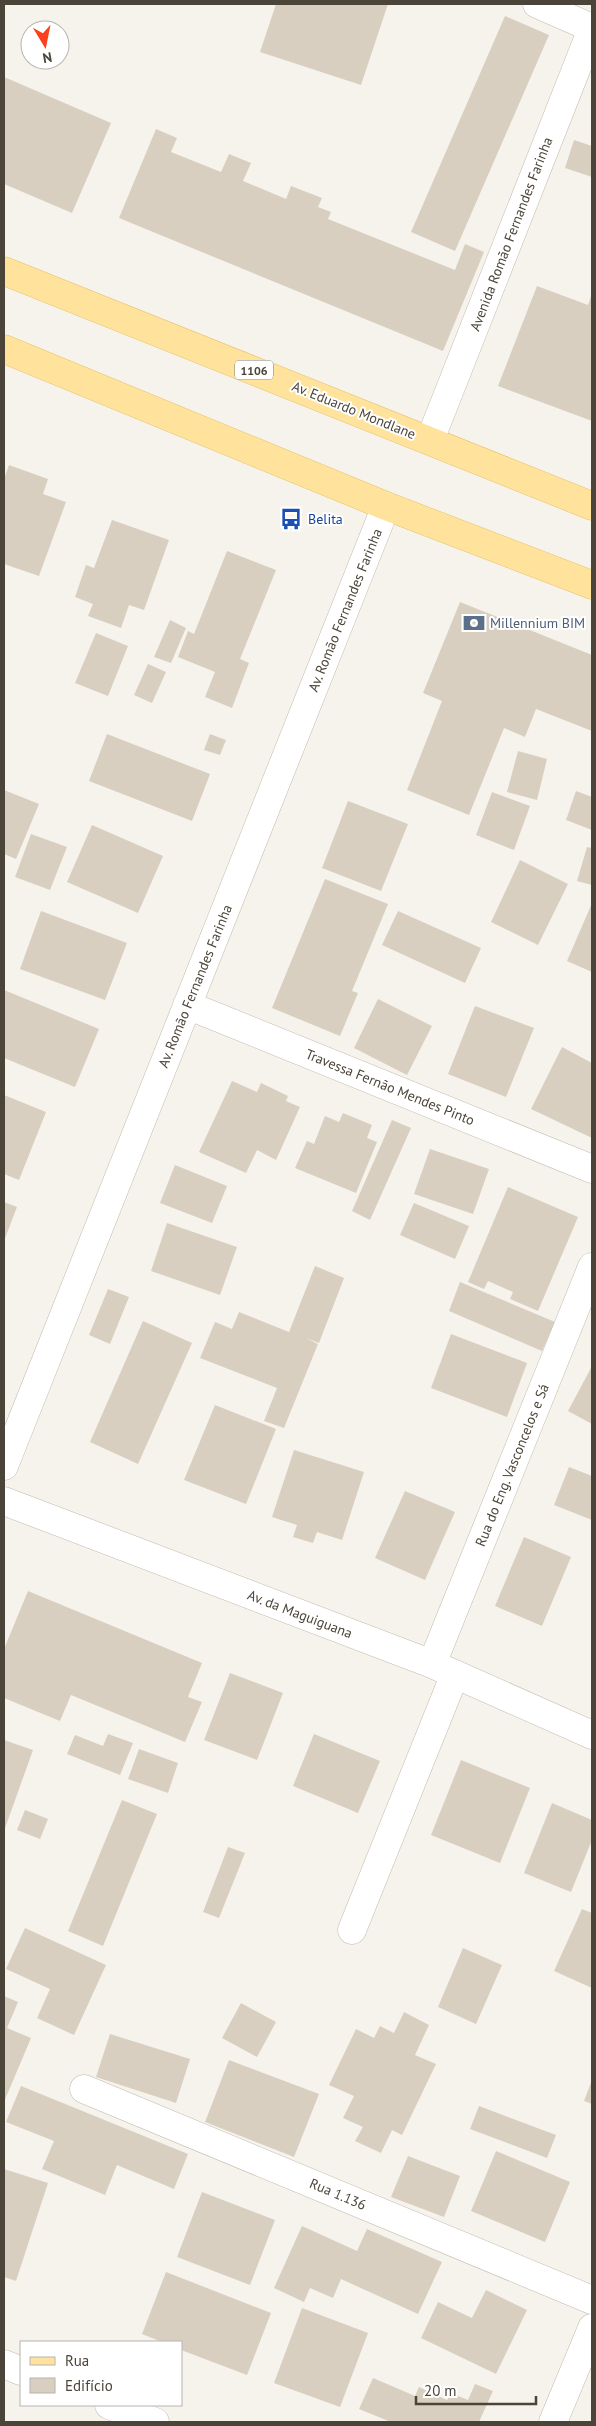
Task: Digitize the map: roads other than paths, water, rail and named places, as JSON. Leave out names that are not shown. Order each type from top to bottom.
[{"type":"main road","name":"Av. Eduardo Mondlane","points":[[4,271],[592,506]]},
{"type":"main road","points":[[4,349],[386,506],[592,585]]},
{"type":"street","points":[[537,4],[592,29]]},
{"type":"street","name":"Avenida Romão Fernandes Farinha","points":[[430,440],[592,29]]},
{"type":"street","name":"Av. Romão Fernandes Farinha","points":[[4,1466],[386,506]]},
{"type":"street","name":"Travessa Fernão Mendes Pinto","points":[[187,1005],[592,1169]]},
{"type":"street","name":"Rua do Eng. Vasconcelos e Sá","points":[[352,1930],[444,1669],[592,1267]]},
{"type":"street","name":"Av. da Maguiguana","points":[[4,1502],[444,1669],[592,1735]]},
{"type":"street","name":"Rua 1.136","points":[[84,2089],[592,2300]]},
{"type":"street","points":[[553,2422],[592,2328]]},
{"type":"street","points":[[4,2364],[20,2371]]},
{"type":"street","points":[[112,2406],[155,2422]]},
{"type":"place","name":"Belita","points":[[291,519]]},
{"type":"place","name":"Millennium BIM","points":[[474,623]]}]
